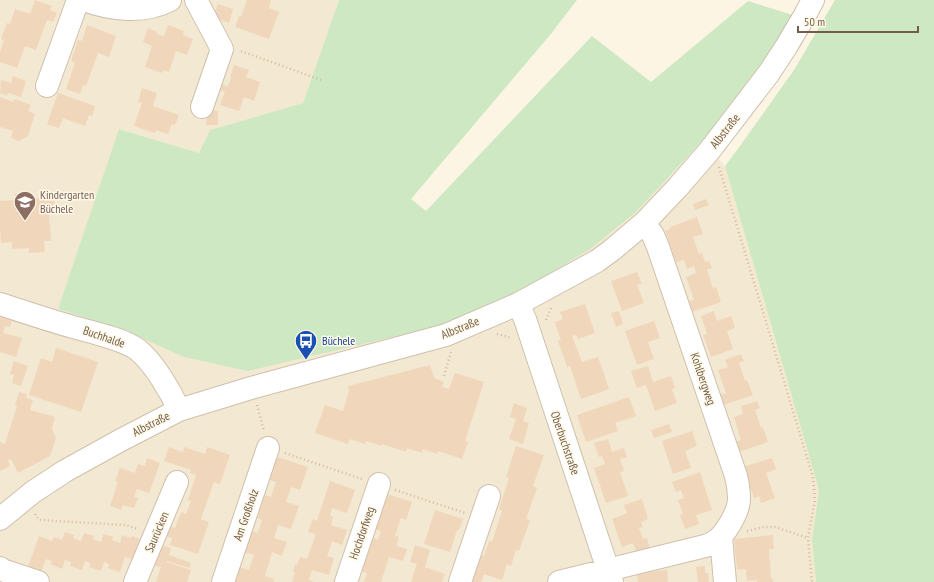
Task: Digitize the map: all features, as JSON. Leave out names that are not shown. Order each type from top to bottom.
[{"type":"street","points":[[47,86],[78,0]]},
{"type":"street","points":[[84,0],[100,6],[125,9],[149,8],[170,0]]},
{"type":"street","points":[[196,0],[222,49],[202,107]]},
{"type":"street","name":"Albstraße","points":[[8,509],[79,463],[179,410],[251,388],[446,335],[518,304],[597,261],[644,223],[710,150],[769,73],[813,0]]},
{"type":"street","name":"Kohlbergweg","points":[[559,582],[610,576],[714,542],[721,537],[729,525],[736,512],[739,500],[739,487],[736,476],[658,247],[653,234],[644,223]]},
{"type":"street","name":"Buchhalde","points":[[0,304],[122,342],[138,350],[149,362],[169,390],[179,410]]},
{"type":"street","name":"Oberbuchstraße","points":[[518,304],[525,319],[610,576]]},
{"type":"street","name":"Am Großholz","points":[[223,582],[268,448]]},
{"type":"street","name":"Saurücken","points":[[135,582],[177,482]]},
{"type":"street","name":"Hochdorfweg","points":[[346,582],[379,484]]},
{"type":"street","points":[[460,582],[489,496]]},
{"type":"street","points":[[721,537],[725,582]]},
{"type":"street","points":[[1,571],[38,582]]},
{"type":"path","points":[[222,49],[228,46],[321,80]]},
{"type":"path","points":[[719,167],[813,477],[815,500],[808,538],[812,582]]},
{"type":"path","points":[[495,334],[511,337],[514,342]]},
{"type":"path","points":[[444,376],[452,350],[448,352]]},
{"type":"path","points":[[251,388],[268,448]]},
{"type":"path","points":[[8,509],[32,510],[39,520],[126,525],[156,535]]},
{"type":"path","points":[[721,537],[770,526],[778,527],[808,538]]},
{"type":"shaded area","points":[[0,0],[339,0],[303,103],[210,130],[199,153],[120,129],[58,309],[121,329],[184,357],[637,211],[703,140],[725,166],[819,490],[812,540],[816,582],[0,582]]},
{"type":"green space","points":[[339,0],[577,0],[550,35],[411,199],[426,211],[592,36],[651,82],[748,1],[796,16],[735,102],[703,140],[637,211],[590,249],[517,293],[444,325],[248,371],[184,357],[121,329],[58,309],[119,129],[199,153],[210,130],[303,103]]},
{"type":"green space","points":[[835,0],[934,0],[934,582],[816,582],[812,540],[819,490],[725,166],[794,70]]},
{"type":"building","points":[[35,0],[52,6],[50,10],[57,13],[53,22],[47,20],[36,50],[25,46],[17,68],[0,62],[0,52],[4,40],[1,39],[7,23],[10,24],[15,9],[30,14]]},
{"type":"building","points":[[247,0],[271,0],[269,8],[279,12],[269,39],[235,27],[239,16],[241,17]]},
{"type":"building","points":[[218,4],[233,9],[229,23],[213,17]]},
{"type":"building","points":[[87,25],[116,36],[109,57],[98,53],[86,86],[83,85],[80,94],[66,89],[75,63],[71,61],[78,40],[82,41]]},
{"type":"building","points":[[168,25],[184,31],[183,35],[193,39],[187,55],[176,51],[169,72],[163,70],[162,73],[145,67],[152,46],[143,42],[148,28],[157,32],[156,34],[164,36]]},
{"type":"building","points":[[234,65],[249,70],[246,77],[260,82],[254,101],[244,97],[239,111],[220,105],[225,92],[219,90],[221,84],[228,86]]},
{"type":"building","points":[[13,76],[26,81],[21,97],[8,93],[7,96],[0,93],[1,80],[11,83]]},
{"type":"building","points":[[142,88],[157,93],[153,106],[179,115],[175,125],[172,124],[168,134],[156,130],[155,133],[134,126],[142,103],[138,102]]},
{"type":"building","points":[[58,93],[95,106],[92,116],[89,115],[85,126],[63,118],[59,128],[47,124]]},
{"type":"building","points":[[0,97],[13,102],[14,99],[31,105],[28,111],[35,114],[28,136],[19,141],[11,138],[13,131],[0,127]]},
{"type":"building","points":[[207,110],[218,111],[218,125],[206,125]]},
{"type":"building","name":"Kindergarten Büchele","points":[[30,192],[31,199],[54,197],[55,213],[49,214],[51,241],[44,241],[45,252],[29,253],[29,248],[12,249],[12,242],[1,243],[0,201],[15,200],[15,194]]},
{"type":"building","points":[[706,199],[709,205],[695,210],[693,204]]},
{"type":"building","points":[[697,217],[703,234],[693,237],[699,254],[702,253],[705,262],[709,261],[712,268],[707,270],[713,288],[716,287],[721,302],[692,312],[689,301],[694,300],[686,277],[696,273],[694,266],[687,269],[684,260],[676,262],[665,231],[670,229],[670,227]]},
{"type":"building","points":[[637,272],[642,284],[637,285],[644,303],[622,311],[611,281]]},
{"type":"building","points":[[585,304],[595,333],[578,339],[576,335],[572,336],[582,362],[598,357],[609,389],[581,399],[570,366],[567,367],[558,341],[561,340],[555,322],[563,319],[560,312]]},
{"type":"building","points":[[619,311],[623,324],[616,327],[611,313]]},
{"type":"building","points":[[714,311],[717,321],[731,316],[735,328],[727,331],[733,349],[711,357],[703,335],[707,334],[701,316]]},
{"type":"building","points":[[0,317],[12,321],[10,327],[5,326],[3,333],[22,338],[16,357],[0,352]]},
{"type":"building","points":[[654,321],[660,338],[648,342],[654,359],[637,365],[625,331]]},
{"type":"building","points":[[56,348],[98,362],[81,412],[29,395],[41,358],[52,362]]},
{"type":"building","points":[[741,354],[744,361],[739,363],[745,381],[747,380],[753,395],[724,405],[720,395],[726,393],[718,370],[728,367],[725,360]]},
{"type":"building","points":[[14,361],[28,366],[21,386],[12,383],[14,375],[10,374]]},
{"type":"building","points":[[430,365],[434,378],[444,382],[442,387],[449,389],[455,373],[484,382],[465,441],[468,442],[462,459],[438,451],[437,454],[423,449],[422,453],[407,448],[406,452],[382,444],[382,446],[366,441],[365,444],[350,439],[348,444],[315,433],[325,405],[343,411],[349,391],[348,386]]},
{"type":"building","points":[[648,366],[653,382],[671,376],[675,388],[672,389],[677,403],[655,411],[646,385],[637,388],[631,371]]},
{"type":"building","points":[[19,392],[27,394],[26,398],[33,400],[30,410],[55,417],[52,428],[56,438],[50,456],[18,473],[11,459],[8,461],[10,466],[0,471],[0,442],[5,444],[17,406],[15,405]]},
{"type":"building","points":[[629,397],[636,416],[615,423],[618,431],[586,442],[577,415]]},
{"type":"building","points":[[757,401],[760,408],[755,410],[761,428],[763,427],[768,442],[739,452],[736,442],[741,440],[734,417],[743,414],[741,406]]},
{"type":"building","points":[[514,403],[527,408],[523,421],[529,423],[523,444],[509,439],[516,419],[510,417]]},
{"type":"building","points":[[669,424],[672,432],[654,438],[651,430]]},
{"type":"building","points":[[692,431],[697,446],[685,451],[691,468],[673,474],[662,441]]},
{"type":"building","points":[[608,439],[612,452],[624,448],[627,457],[620,459],[624,471],[620,472],[628,496],[606,503],[594,468],[605,464],[602,456],[599,457],[594,443]]},
{"type":"building","points":[[516,446],[544,455],[533,486],[537,488],[526,519],[530,520],[519,551],[516,550],[511,566],[507,564],[502,580],[484,574],[481,582],[466,582],[480,555],[484,556],[489,541],[492,542],[502,511],[499,509],[509,478],[506,477]]},
{"type":"building","points":[[169,447],[183,452],[184,447],[205,454],[207,447],[230,455],[220,484],[214,482],[201,519],[209,522],[198,554],[170,545],[172,538],[166,536],[169,526],[175,528],[181,512],[186,514],[191,501],[188,500],[196,475],[190,473],[191,470],[164,461]]},
{"type":"building","points":[[275,456],[308,467],[300,490],[291,487],[286,502],[299,506],[291,529],[278,525],[274,538],[287,542],[282,556],[272,552],[265,576],[274,579],[273,582],[233,582],[238,567],[249,570],[254,555],[243,552],[250,530],[258,533],[262,520],[257,518],[265,495],[271,497],[276,482],[267,479]]},
{"type":"building","points":[[147,458],[160,463],[149,493],[137,489],[134,497],[138,498],[134,508],[123,505],[121,510],[110,506],[118,482],[115,481],[120,468],[135,473],[138,464],[145,466]]},
{"type":"building","points":[[772,458],[776,469],[766,473],[775,498],[761,503],[759,496],[754,498],[743,467]]},
{"type":"building","points":[[700,472],[712,510],[696,515],[699,524],[685,529],[680,515],[683,514],[678,500],[684,498],[681,490],[676,492],[672,482]]},
{"type":"building","points":[[330,481],[355,490],[347,513],[332,508],[330,516],[333,517],[331,525],[347,530],[342,545],[332,541],[327,556],[334,558],[329,575],[312,570],[309,580],[314,582],[292,582],[295,573],[293,572],[295,564],[297,565],[300,557],[307,559],[316,534],[308,532],[313,519],[317,521]]},
{"type":"building","points":[[384,493],[412,502],[406,520],[401,518],[395,536],[399,537],[396,546],[407,549],[403,561],[389,557],[381,582],[364,582],[367,573],[359,570],[370,537],[378,540],[381,531],[373,529]]},
{"type":"building","points":[[642,499],[648,519],[641,522],[643,527],[639,528],[643,539],[647,538],[650,549],[637,554],[633,543],[622,547],[612,519],[627,513],[624,505]]},
{"type":"building","points":[[435,510],[463,519],[459,530],[457,530],[450,552],[424,544]]},
{"type":"building","points":[[65,532],[74,535],[73,538],[81,541],[84,533],[94,536],[93,539],[101,542],[103,534],[113,537],[112,540],[120,543],[122,535],[140,539],[132,559],[125,557],[120,572],[108,568],[109,564],[104,562],[101,571],[89,567],[90,563],[85,561],[82,570],[70,566],[71,562],[65,560],[62,569],[50,564],[52,561],[46,559],[40,575],[27,570],[39,536],[52,541],[54,537],[62,540]]},
{"type":"building","points":[[773,535],[774,549],[769,549],[771,579],[773,578],[773,582],[757,582],[757,580],[747,581],[746,569],[737,570],[734,539]]},
{"type":"building","points":[[160,545],[171,548],[169,555],[191,563],[189,568],[167,561],[166,562],[191,570],[187,582],[156,582],[161,567],[153,565]]},
{"type":"building","points":[[415,545],[430,550],[425,567],[445,574],[442,582],[411,582],[417,564],[410,562]]},
{"type":"building","points":[[705,566],[705,573],[708,573],[709,582],[698,582],[696,567]]},
{"type":"building","points":[[667,570],[668,582],[638,582],[637,573]]},
{"type":"place","name":"Kindergarten Büchele","points":[[25,222]]},
{"type":"place","name":"Büchele","points":[[306,360]]}]
